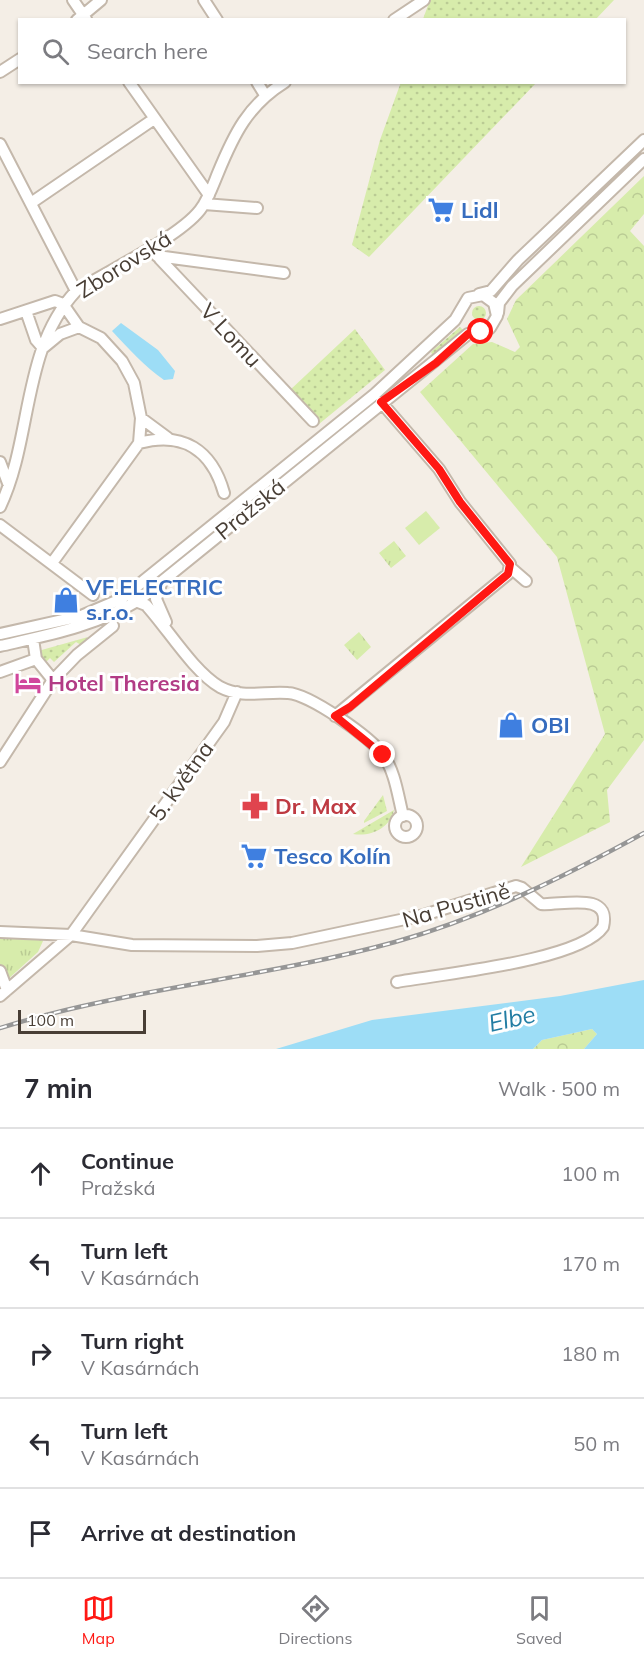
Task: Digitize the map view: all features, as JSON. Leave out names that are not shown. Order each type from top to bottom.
[{"type":"street","points":[[73,0],[82,18],[101,0]]},
{"type":"street","points":[[204,0],[216,18]]},
{"type":"street","points":[[397,18],[424,0]]},
{"type":"street","points":[[0,72],[18,60]]},
{"type":"street","points":[[130,84],[206,200],[257,208]]},
{"type":"street","points":[[258,84],[265,95]]},
{"type":"street","name":"Zborovská","points":[[0,507],[8,483],[33,375],[63,304],[76,291],[178,230],[206,200],[240,125],[265,95],[282,84]]},
{"type":"street","points":[[31,203],[154,119]]},
{"type":"street","points":[[644,140],[518,260],[491,291],[476,295],[466,301],[461,310],[466,326],[479,332],[490,328],[498,313],[499,303],[512,286],[644,159]]},
{"type":"street","points":[[0,144],[76,291]]},
{"type":"street","name":"V Lomu","points":[[150,246],[313,422]]},
{"type":"street","points":[[157,256],[284,273]]},
{"type":"street","points":[[476,295],[490,298],[498,313]]},
{"type":"street","points":[[0,319],[55,302],[63,304],[79,327],[101,338],[122,361],[134,383],[141,418],[139,442],[52,563]]},
{"type":"street","name":"Pražská","points":[[0,634],[81,616],[121,599],[375,394],[455,320],[461,310]]},
{"type":"street","points":[[26,311],[36,340],[43,348],[60,334],[79,327]]},
{"type":"street","name":"Pražská","points":[[0,646],[93,622],[139,600],[381,402],[436,363],[468,334],[479,332]]},
{"type":"street","points":[[381,402],[439,469],[460,502],[511,568],[526,581]]},
{"type":"street","points":[[141,418],[168,438]]},
{"type":"street","points":[[139,442],[168,438],[184,442],[198,450],[219,476],[224,493]]},
{"type":"street","points":[[0,462],[8,483]]},
{"type":"street","points":[[0,525],[93,595]]},
{"type":"street","points":[[335,716],[350,707],[501,580],[511,568]]},
{"type":"street","points":[[139,600],[146,581]]},
{"type":"street","points":[[162,582],[157,593],[157,603],[175,639]]},
{"type":"street","points":[[121,599],[139,600],[206,677],[221,687],[251,696],[277,693],[298,695],[335,716],[383,755],[389,766],[403,816]]},
{"type":"street","points":[[0,762],[53,680],[77,654],[113,626]]},
{"type":"street","points":[[33,639],[36,659],[53,680]]},
{"type":"street","points":[[0,672],[36,659]]},
{"type":"street","name":"5. května","points":[[3,993],[71,935],[224,722],[237,692]]},
{"type":"street","name":"Na Pustině","points":[[71,935],[132,945],[292,944],[424,915],[516,886],[522,888],[541,904],[588,902],[598,907],[603,915],[603,927],[597,935],[552,954],[518,962],[397,982]]},
{"type":"street","points":[[0,932],[71,935]]},
{"type":"street","points":[[0,971],[3,993]]},
{"type":"green space","points":[[430,0],[614,0],[597,18],[423,18]]},
{"type":"green space","points":[[400,84],[535,84],[369,257],[352,245],[380,140]]},
{"type":"green space","points":[[644,176],[644,214],[630,231],[644,246],[644,740],[607,790],[610,822],[521,867],[605,734],[557,557],[420,392],[473,344],[492,342],[515,352],[520,347],[507,319],[516,300]]},
{"type":"green space","points":[[479,306],[484,308],[486,313],[484,318],[479,320],[474,318],[472,313],[474,308]]},
{"type":"green space","points":[[460,327],[464,331],[433,356],[431,352]]},
{"type":"green space","points":[[355,329],[385,370],[319,424],[289,391]]},
{"type":"green space","points":[[426,511],[440,528],[419,545],[405,528]]},
{"type":"green space","points":[[394,541],[406,556],[391,568],[379,553]]},
{"type":"green space","points":[[359,632],[371,647],[357,660],[344,645]]},
{"type":"green space","points":[[88,637],[81,645],[76,642],[54,662],[50,658],[45,663],[38,651]]},
{"type":"green space","points":[[383,795],[387,811],[364,823],[364,821]]},
{"type":"green space","points":[[394,810],[388,822],[379,830],[360,835],[353,834]]},
{"type":"green space","points":[[0,935],[41,937],[43,941],[38,952],[6,981],[0,964]]},
{"type":"green space","points":[[592,1029],[597,1034],[584,1049],[533,1049],[542,1040]]},
{"type":"water","points":[[121,323],[158,350],[175,371],[173,379],[164,380],[157,375],[112,331]]},
{"type":"water","name":"Elbe","points":[[644,980],[644,1049],[584,1049],[597,1034],[592,1029],[542,1040],[533,1049],[276,1049],[372,1020],[560,996]]},
{"type":"railway","points":[[0,1028],[98,1003],[297,965],[395,942],[460,921],[522,895],[644,833]]},
{"type":"place","name":"Lidl","points":[[441,210]]},
{"type":"place","name":"VF.ELECTRIC s.r.o.","points":[[66,600]]},
{"type":"place","name":"Hotel Theresia","points":[[28,683]]},
{"type":"place","name":"OBI","points":[[511,725]]},
{"type":"place","name":"Dr. Max","points":[[255,806]]},
{"type":"place","name":"Tesco Kolín","points":[[254,856]]},
{"type":"route","points":[[383,755],[380,750],[335,716],[350,707],[508,574],[511,568],[460,502],[439,469],[381,402],[436,363],[468,334],[481,332]]}]
